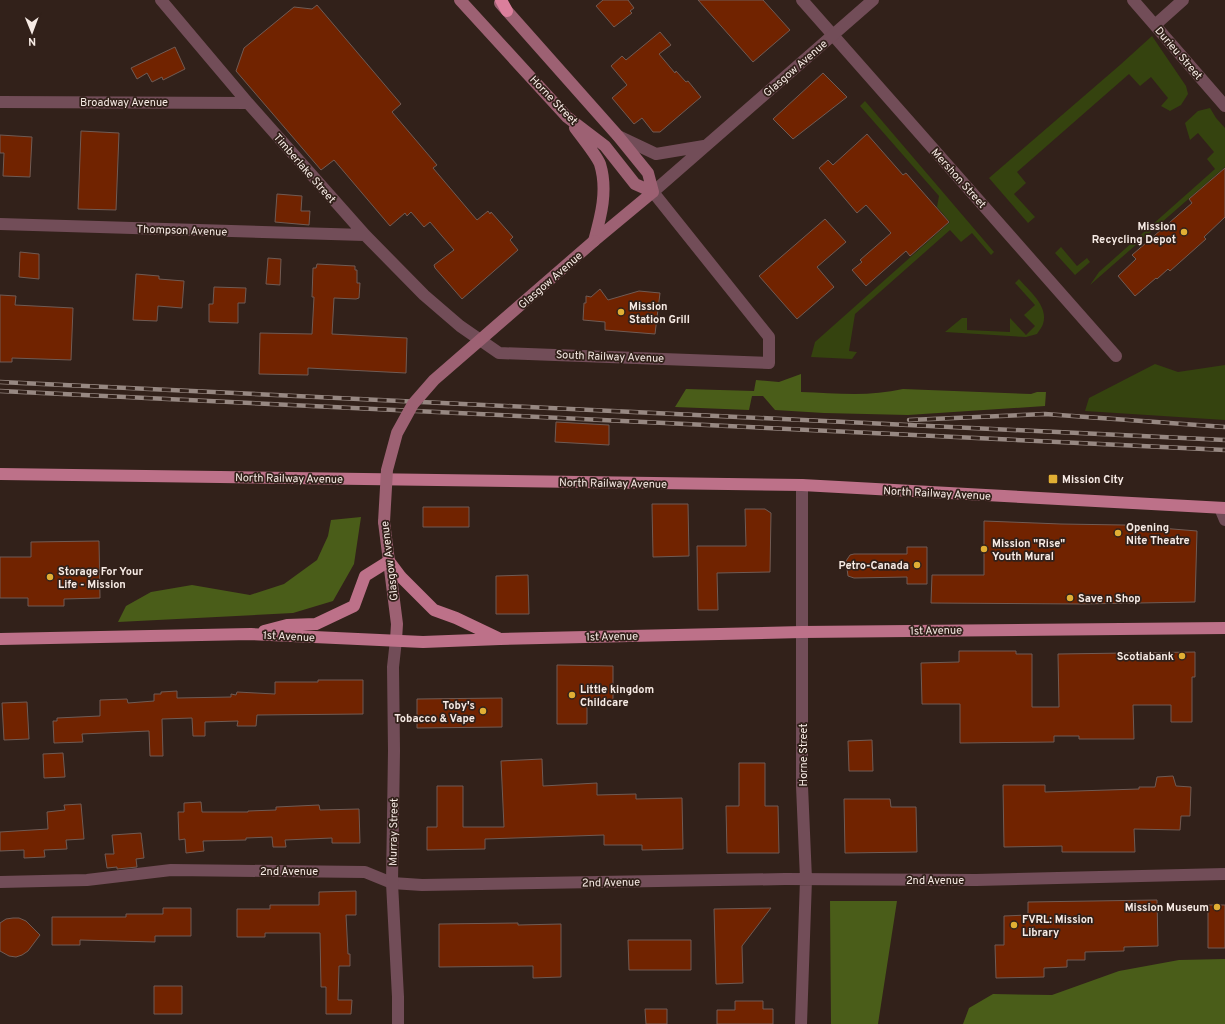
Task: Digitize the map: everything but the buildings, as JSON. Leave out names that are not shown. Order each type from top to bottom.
[{"type":"highway","points":[[501,0],[507,11]]},
{"type":"main road","name":"Horne Street","points":[[460,0],[567,117],[605,146],[635,184],[653,192]]},
{"type":"main road","name":"Horne Street","points":[[496,0],[618,136],[648,173],[653,192]]},
{"type":"main road","points":[[567,117],[599,163],[604,186],[603,209],[594,241]]},
{"type":"main road","name":"Glasgow Avenue","points":[[396,640],[397,624],[384,522],[387,470],[397,433],[413,404],[434,380],[594,241],[653,192]]},
{"type":"main road","name":"North Railway Avenue","points":[[0,474],[802,485],[1222,508]]},
{"type":"main road","points":[[251,634],[287,625],[316,624],[354,606],[365,576],[389,561],[401,577],[434,610],[456,618],[500,639]]},
{"type":"main road","name":"1st Avenue","points":[[0,639],[251,634],[423,642],[802,632],[1225,628]]},
{"type":"street","name":"Timberlake Street","points":[[161,0],[248,103],[365,235],[424,295],[460,326]]},
{"type":"street","name":"Mershon Street","points":[[802,0],[1116,356]]},
{"type":"street","name":"Glasgow Avenue","points":[[653,192],[873,0]]},
{"type":"street","name":"Durieu Street","points":[[1133,0],[1225,106]]},
{"type":"street","points":[[1155,25],[1183,0]]},
{"type":"street","name":"Broadway Avenue","points":[[0,102],[248,103]]},
{"type":"street","points":[[618,136],[656,154],[704,146]]},
{"type":"street","name":"Horne Street","points":[[653,192],[769,336],[769,363]]},
{"type":"street","name":"Thompson Avenue","points":[[0,224],[365,235]]},
{"type":"street","name":"South Railway Avenue","points":[[460,326],[499,353],[769,363]]},
{"type":"street","name":"Horne Street","points":[[801,1024],[806,879],[802,786],[802,485]]},
{"type":"street","points":[[1222,508],[1225,520]]},
{"type":"street","name":"Murray Street","points":[[396,640],[393,666],[394,751],[392,883],[398,1024]]},
{"type":"street","name":"2nd Avenue","points":[[0,882],[87,880],[171,870],[365,872],[392,883],[422,885],[806,879],[976,880],[1225,874]]},
{"type":"green space","points":[[1152,36],[1186,86],[1188,94],[1181,105],[1170,111],[1161,106],[1168,98],[1151,77],[1140,86],[1129,74],[1017,172],[1026,183],[1014,194],[1035,217],[1028,223],[989,178]]},
{"type":"green space","points":[[865,101],[994,252],[991,255],[972,233],[961,242],[950,230],[855,314],[849,351],[857,352],[852,359],[811,357],[815,342],[950,222],[937,207],[939,196],[860,106]]},
{"type":"green space","points":[[1210,108],[1225,128],[1225,167],[1090,285],[1099,272],[1215,169],[1207,159],[1214,152],[1198,133],[1190,140],[1185,123],[1198,111]]},
{"type":"green space","points":[[1061,247],[1077,266],[1087,258],[1090,262],[1075,275],[1055,253]]},
{"type":"green space","points":[[1019,279],[1037,299],[1043,311],[1043,324],[1037,334],[1026,337],[945,332],[962,318],[967,318],[967,330],[1010,332],[1010,318],[1026,335],[1035,326],[1024,315],[1035,305],[1015,283]]},
{"type":"green space","points":[[1155,364],[1178,372],[1225,365],[1225,420],[1085,411],[1089,398]]},
{"type":"green space","points":[[801,374],[801,392],[865,394],[903,389],[1031,394],[1046,392],[1045,406],[908,415],[824,413],[775,410],[763,396],[752,396],[749,410],[675,407],[686,389],[754,391],[756,380],[779,382]]},
{"type":"green space","points":[[361,517],[354,564],[333,601],[293,613],[118,622],[126,606],[151,592],[192,585],[250,595],[284,584],[317,560],[328,536],[331,520]]},
{"type":"green space","points":[[830,901],[897,901],[878,1024],[831,1024]]},
{"type":"green space","points":[[1225,959],[1225,1024],[963,1024],[969,1008],[993,994],[1052,995],[1119,971],[1179,960]]},
{"type":"railway","points":[[0,382],[1225,440]]},
{"type":"railway","points":[[0,391],[1225,450]]},
{"type":"railway","points":[[909,420],[1045,414],[1225,427]]},
{"type":"place","name":"Mission Recycling Depot","points":[[1184,232]]},
{"type":"place","name":"Mission Station Grill","points":[[621,312]]},
{"type":"place","name":"Mission City","points":[[1053,479]]},
{"type":"place","name":"Opening Nite Theatre","points":[[1118,533]]},
{"type":"place","name":"Mission \"Rise\" Youth Mural","points":[[984,549]]},
{"type":"place","name":"Petro-Canada","points":[[917,565]]},
{"type":"place","name":"Storage For Your Life - Mission","points":[[50,577]]},
{"type":"place","name":"Save n Shop","points":[[1070,598]]},
{"type":"place","name":"Scotiabank","points":[[1182,656]]},
{"type":"place","name":"Little kingdom Childcare","points":[[572,695]]},
{"type":"place","name":"Toby's Tobacco & Vape","points":[[483,711]]},
{"type":"place","name":"Mission Museum","points":[[1217,907]]},
{"type":"place","name":"FVRL: Mission Library","points":[[1014,925]]}]
